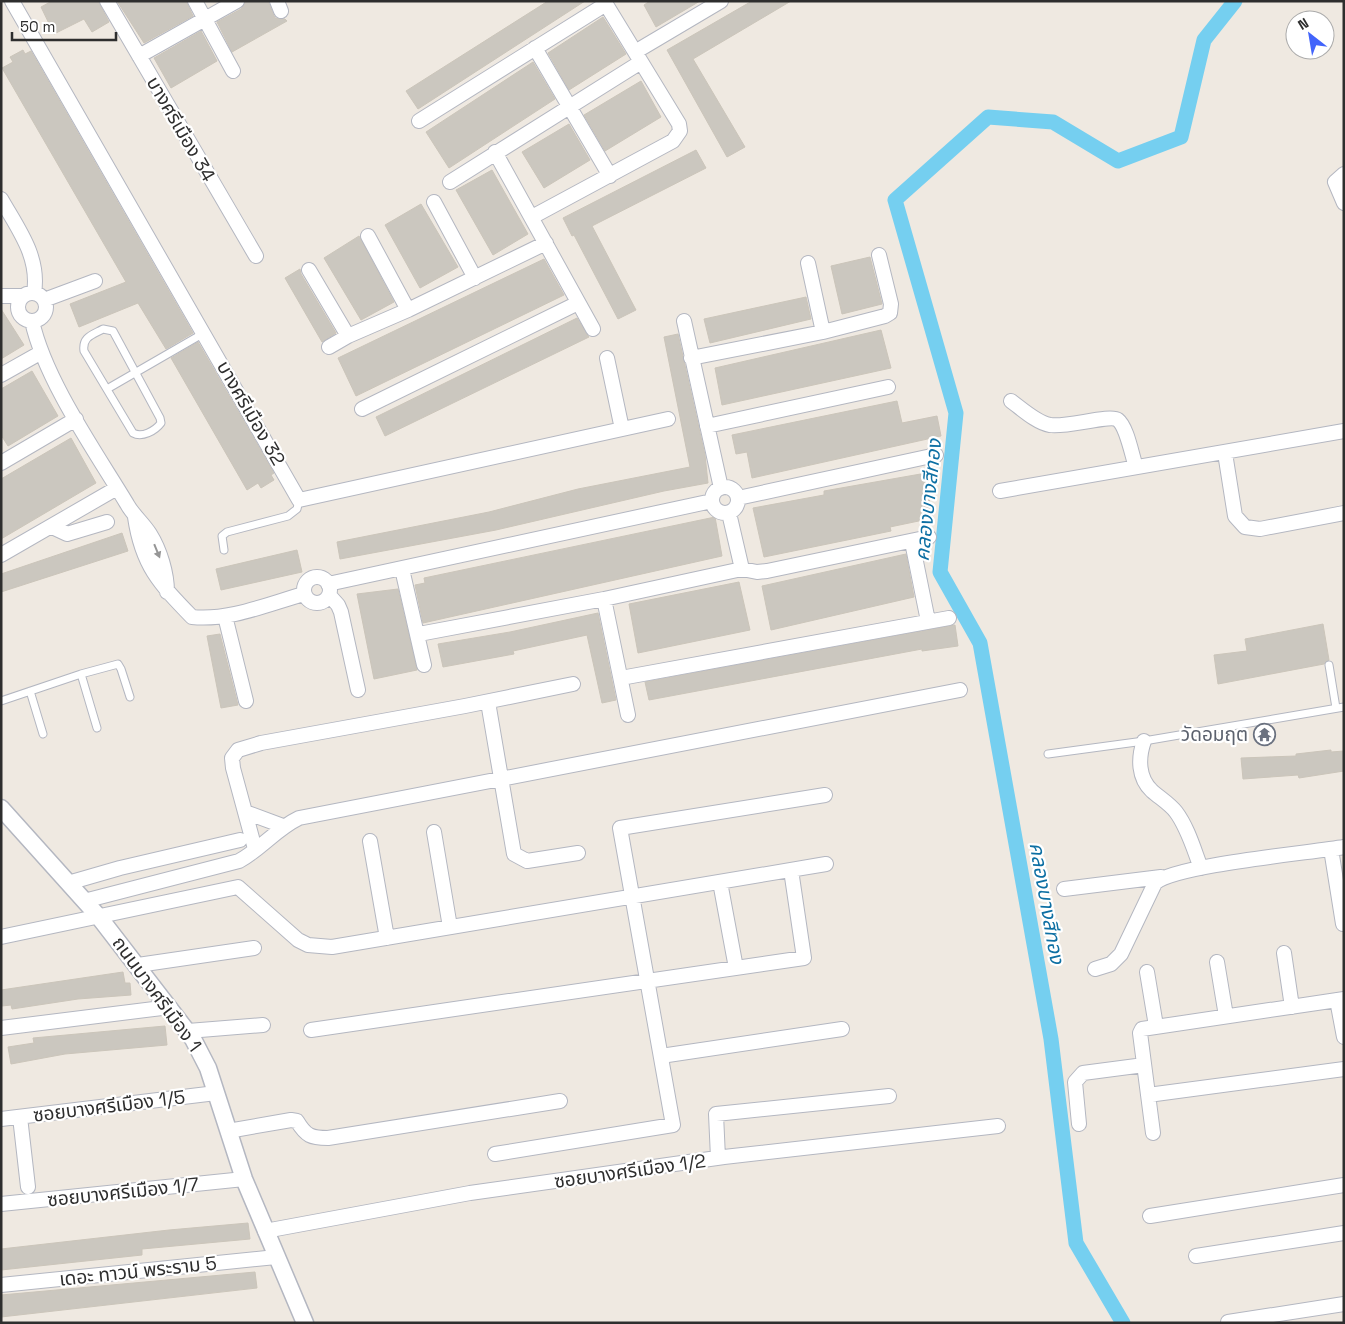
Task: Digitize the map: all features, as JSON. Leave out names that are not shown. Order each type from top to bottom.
[{"type":"street","name":"บางศรีเมือง 32","points":[[12,1],[299,500]]},
{"type":"street","name":"บางศรีเมือง 34","points":[[107,1],[256,256]]},
{"type":"street","points":[[194,1],[233,71]]},
{"type":"street","points":[[139,56],[236,1]]},
{"type":"street","points":[[450,182],[570,106],[721,1]]},
{"type":"street","points":[[419,121],[605,3],[679,124],[678,136],[610,176],[532,217]]},
{"type":"street","points":[[535,48],[610,176]]},
{"type":"street","points":[[495,152],[593,329]]},
{"type":"street","points":[[1344,174],[1335,182],[1344,202]]},
{"type":"street","points":[[1,199],[32,253],[35,271],[33,296],[45,312],[37,320],[32,321],[21,316],[18,304],[33,296]]},
{"type":"street","points":[[434,202],[475,278]]},
{"type":"street","points":[[368,236],[408,310]]},
{"type":"street","points":[[329,347],[348,336],[408,310],[546,243]]},
{"type":"street","points":[[691,358],[823,332],[879,318],[890,313],[891,304],[879,255]]},
{"type":"street","points":[[808,263],[823,332]]},
{"type":"street","points":[[310,270],[348,336]]},
{"type":"street","points":[[1,296],[33,296],[95,281]]},
{"type":"street","points":[[362,409],[578,303]]},
{"type":"street","points":[[32,321],[40,353],[76,419],[134,516],[138,542],[156,579],[167,592],[192,617],[208,618],[225,616],[304,594]]},
{"type":"street","points":[[684,321],[721,488]]},
{"type":"street","points":[[1,375],[40,353]]},
{"type":"street","points":[[607,358],[622,429]]},
{"type":"street","points":[[707,426],[888,387]]},
{"type":"street","points":[[1011,401],[1049,425],[1072,425],[1109,417],[1118,420],[1123,427],[1136,467]]},
{"type":"street","points":[[1,463],[76,419]]},
{"type":"street","points":[[299,500],[668,419]]},
{"type":"street","points":[[1000,491],[1344,431]]},
{"type":"street","points":[[1225,453],[1235,516],[1245,527],[1260,529],[1344,513]]},
{"type":"street","points":[[738,498],[936,455]]},
{"type":"street","points":[[1,555],[117,488]]},
{"type":"street","points":[[721,488],[734,491],[738,498],[735,508],[729,513],[720,512],[713,506],[712,501],[715,493],[721,488]]},
{"type":"street","points":[[328,590],[402,569],[712,501]]},
{"type":"street","points":[[729,513],[742,570]]},
{"type":"street","points":[[52,527],[67,534],[107,522]]},
{"type":"street","points":[[418,634],[604,599],[742,570],[767,571],[929,537]]},
{"type":"street","points":[[912,542],[928,622]]},
{"type":"street","points":[[402,569],[424,665]]},
{"type":"street","points":[[328,590],[325,600],[316,603],[307,599],[304,594],[306,583],[310,579],[321,578],[338,605],[358,690]]},
{"type":"street","points":[[604,599],[628,715]]},
{"type":"street","points":[[225,616],[246,701]]},
{"type":"street","points":[[621,678],[949,618]]},
{"type":"street","points":[[255,850],[233,768],[232,758],[238,750],[260,743],[488,702],[573,684]]},
{"type":"street","points":[[84,901],[239,861],[283,826],[299,818],[960,690]]},
{"type":"street","points":[[488,702],[514,854],[527,862],[578,853]]},
{"type":"street","points":[[1144,741],[1138,756],[1142,772],[1150,789],[1175,810],[1186,828],[1201,868]]},
{"type":"street","points":[[496,1154],[673,1125],[620,828],[825,795]]},
{"type":"street","name":"ถนนบางศรีเมือง 1","points":[[1,808],[99,917],[188,1031],[208,1068],[244,1179],[305,1323]]},
{"type":"street","points":[[245,812],[283,826]]},
{"type":"street","points":[[434,832],[450,927]]},
{"type":"street","points":[[68,883],[112,870],[240,840]]},
{"type":"street","points":[[370,841],[387,938]]},
{"type":"street","points":[[1064,889],[1161,877],[1201,868],[1337,848],[1343,924]]},
{"type":"street","points":[[1,937],[238,887],[298,940],[308,945],[332,947],[826,864]]},
{"type":"street","points":[[311,1030],[804,958],[791,870]]},
{"type":"street","points":[[1095,969],[1111,964],[1121,954],[1155,883],[1161,877]]},
{"type":"street","points":[[720,882],[736,968]]},
{"type":"street","points":[[138,965],[254,948]]},
{"type":"street","points":[[1284,953],[1292,1006]]},
{"type":"street","points":[[1217,962],[1226,1016]]},
{"type":"street","points":[[1147,972],[1156,1026]]},
{"type":"street","points":[[1153,1134],[1140,1033],[1145,1027],[1340,1000],[1344,1037]]},
{"type":"street","points":[[1,1028],[170,1007]]},
{"type":"street","points":[[188,1031],[263,1025]]},
{"type":"street","points":[[661,1056],[842,1029]]},
{"type":"street","points":[[1079,1124],[1075,1082],[1077,1077],[1083,1073],[1144,1065]]},
{"type":"street","points":[[1148,1095],[1344,1069]]},
{"type":"street","name":"ซอยบางศรีเมือง 1/5","points":[[1,1119],[216,1093]]},
{"type":"street","points":[[718,1158],[716,1114],[889,1096]]},
{"type":"street","points":[[228,1132],[291,1120],[297,1122],[306,1135],[314,1138],[328,1138],[560,1102]]},
{"type":"street","points":[[20,1117],[28,1186]]},
{"type":"street","name":"ซอยบางศรีเมือง 1/2","points":[[265,1231],[470,1193],[718,1158],[998,1126]]},
{"type":"street","name":"ซอยบางศรีเมือง 1/7","points":[[1,1204],[244,1179]]},
{"type":"street","points":[[1150,1216],[1344,1185]]},
{"type":"street","points":[[1196,1256],[1344,1233]]},
{"type":"street","name":"เดอะ ทาวน์ พระราม 5","points":[[1,1285],[276,1257]]},
{"type":"street","points":[[1228,1322],[1344,1304]]},
{"type":"lane","points":[[103,329],[113,331],[137,372],[161,423],[158,428],[138,436],[133,433],[84,351],[83,344],[86,338],[103,329]]},
{"type":"lane","points":[[107,389],[204,333]]},
{"type":"lane","points":[[224,550],[222,536],[227,532],[288,516],[297,509],[299,500]]},
{"type":"lane","points":[[1,701],[118,664],[130,697]]},
{"type":"lane","points":[[1048,754],[1144,741],[1340,708],[1328,665]]},
{"type":"lane","points":[[82,674],[97,728]]},
{"type":"lane","points":[[30,691],[43,734]]},
{"type":"building","points":[[52,1],[98,1],[109,22],[92,32],[84,19],[54,34],[41,7]]},
{"type":"building","points":[[117,1],[186,1],[193,16],[144,43]]},
{"type":"building","points":[[246,1],[268,1],[275,18],[287,21],[232,52],[217,22],[241,9]]},
{"type":"building","points":[[548,1],[585,1],[418,109],[406,91]]},
{"type":"building","points":[[650,1],[700,1],[656,27],[644,5]]},
{"type":"building","points":[[752,1],[791,1],[693,59],[745,147],[727,157],[667,50]]},
{"type":"building","points":[[603,17],[626,54],[569,90],[548,53]]},
{"type":"building","points":[[201,31],[217,61],[171,88],[154,58]]},
{"type":"building","points":[[23,50],[25,54],[31,51],[193,333],[166,349],[138,303],[79,327],[70,304],[126,282],[2,68],[13,62],[10,57]]},
{"type":"building","points":[[533,62],[555,99],[449,168],[426,132]]},
{"type":"building","points":[[641,81],[661,117],[605,151],[584,115]]},
{"type":"building","points":[[569,124],[590,160],[544,188],[522,152]]},
{"type":"building","points":[[696,150],[706,168],[592,226],[636,310],[618,319],[574,235],[572,236],[563,218]]},
{"type":"building","points":[[492,170],[528,234],[493,255],[456,190]]},
{"type":"building","points":[[421,204],[458,267],[420,288],[385,225]]},
{"type":"building","points":[[359,236],[394,302],[361,320],[324,258]]},
{"type":"building","points":[[870,257],[882,304],[842,314],[831,266]]},
{"type":"building","points":[[544,259],[564,295],[356,396],[338,358]]},
{"type":"building","points":[[300,269],[301,274],[336,333],[322,342],[285,278]]},
{"type":"building","points":[[806,297],[811,319],[710,343],[704,319]]},
{"type":"building","points":[[1,309],[24,345],[1,359]]},
{"type":"building","points":[[577,318],[589,337],[385,436],[376,417]]},
{"type":"building","points":[[881,330],[891,368],[722,405],[715,368]]},
{"type":"building","points":[[678,334],[705,455],[708,483],[664,491],[496,530],[340,559],[337,542],[489,512],[578,489],[690,467],[664,337]]},
{"type":"building","points":[[198,342],[274,473],[271,475],[274,480],[261,488],[258,483],[247,490],[171,358]]},
{"type":"building","points":[[32,371],[58,416],[8,446],[1,435],[1,389]]},
{"type":"building","points":[[897,401],[902,423],[937,416],[941,436],[752,478],[747,452],[736,454],[732,435]]},
{"type":"building","points":[[71,438],[96,483],[1,539],[1,479]]},
{"type":"building","points":[[932,472],[936,491],[928,493],[933,518],[890,527],[891,531],[764,557],[753,508],[824,495],[824,491]]},
{"type":"building","points":[[715,517],[722,556],[423,623],[415,585],[425,583],[424,578]]},
{"type":"building","points":[[122,533],[128,551],[1,592],[1,574]]},
{"type":"building","points":[[297,550],[302,572],[221,590],[216,569]]},
{"type":"building","points":[[906,554],[914,597],[771,630],[762,586]]},
{"type":"building","points":[[739,582],[750,630],[638,653],[629,604]]},
{"type":"building","points":[[398,589],[417,670],[374,679],[357,594]]},
{"type":"building","points":[[598,613],[616,700],[602,703],[587,635],[513,651],[514,654],[443,667],[438,644],[510,632]]},
{"type":"building","points":[[1323,624],[1329,660],[1324,664],[1218,684],[1214,655],[1247,651],[1245,639]]},
{"type":"building","points":[[955,625],[958,646],[922,651],[922,649],[649,700],[645,682]]},
{"type":"building","points":[[220,634],[238,705],[221,708],[207,636]]},
{"type":"building","points":[[1331,750],[1331,752],[1344,751],[1344,771],[1299,778],[1298,775],[1243,779],[1241,758],[1296,756],[1296,754]]},
{"type":"building","points":[[123,972],[125,983],[130,983],[131,995],[78,999],[12,1009],[11,1005],[2,1006],[1,990]]},
{"type":"building","points":[[165,1026],[167,1045],[65,1054],[11,1064],[8,1047],[34,1043],[33,1038]]},
{"type":"building","points":[[248,1223],[250,1239],[142,1249],[142,1255],[1,1270],[1,1249]]},
{"type":"building","points":[[255,1272],[257,1288],[1,1317],[1,1295]]},
{"type":"waterway","name":"คลองบางสีทอง","points":[[1123,1323],[1076,1243],[1051,1039],[980,643],[940,572],[956,413],[895,200],[988,117],[1053,122],[1118,161],[1181,137],[1204,40],[1235,1]]},
{"type":"place","name":"วัดอมฤต","points":[[1264,734]]}]
